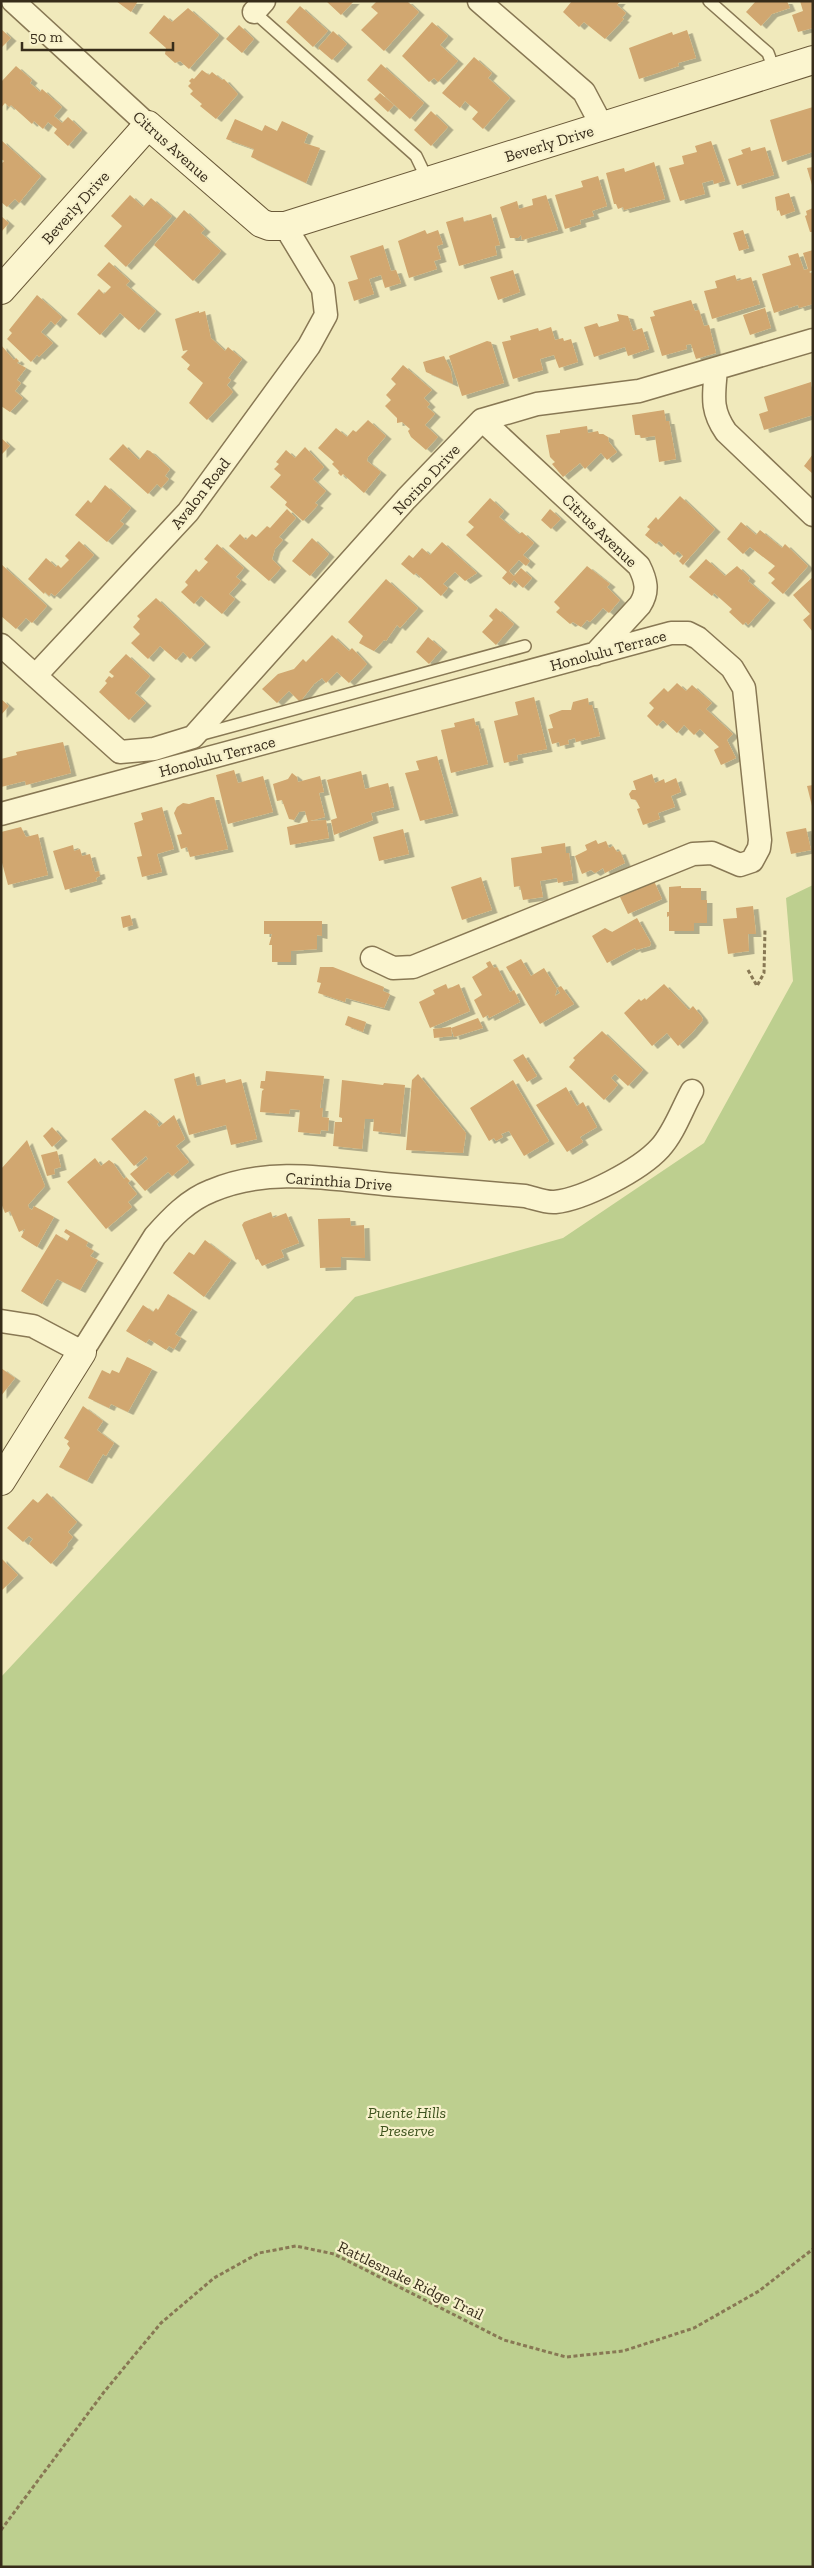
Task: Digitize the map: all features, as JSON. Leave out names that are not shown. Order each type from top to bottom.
[{"type":"street","name":"Citrus Avenue","points":[[12,1],[148,125],[261,223],[269,226],[286,226]]},
{"type":"street","points":[[479,1],[584,92],[602,126]]},
{"type":"street","name":"Beverly Drive","points":[[286,226],[813,60]]},
{"type":"street","name":"Beverly Drive","points":[[1,290],[148,125]]},
{"type":"street","name":"Avalon Road","points":[[36,675],[188,512],[310,346],[326,315],[323,289],[286,226]]},
{"type":"street","name":"Norino Drive","points":[[194,737],[406,499],[482,420],[536,404],[639,391],[813,340]]},
{"type":"street","points":[[716,369],[713,404],[717,419],[726,432],[813,515]]},
{"type":"street","name":"Citrus Avenue","points":[[482,420],[639,566],[644,576],[646,596],[595,654]]},
{"type":"street","name":"Honolulu Terrace","points":[[1,814],[671,633],[688,633],[698,638],[738,675],[744,688],[760,840],[756,856],[752,861],[740,865],[712,853],[693,854],[413,967],[392,968],[372,958]]},
{"type":"street","points":[[1,645],[120,752],[154,750],[194,737]]},
{"type":"street","name":"Carinthia Drive","points":[[1,1481],[155,1236],[181,1209],[211,1191],[252,1179],[294,1175],[525,1196],[552,1203],[567,1200],[618,1178],[652,1156],[662,1146],[692,1091]]},
{"type":"street","points":[[1,1322],[33,1326],[82,1352]]},
{"type":"lane","points":[[709,1],[768,53],[774,72]]},
{"type":"lane","points":[[259,7],[416,156],[428,181]]},
{"type":"lane","points":[[194,737],[526,646]]},
{"type":"path","points":[[748,970],[757,986],[764,973],[764,928]]},
{"type":"path","name":"Rattlesnake Ridge Trail","points":[[1,2530],[104,2392],[161,2323],[214,2278],[258,2252],[296,2246],[334,2254],[504,2340],[566,2356],[623,2350],[694,2328],[759,2291],[813,2249]]},
{"type":"green space","name":"Puente Hills Preserve","points":[[813,885],[813,2567],[1,2567],[1,1677],[355,1297],[563,1238],[704,1143],[793,981],[786,898]]},
{"type":"building","points":[[116,1],[138,1],[131,12]]},
{"type":"building","points":[[326,1],[354,1],[341,15]]},
{"type":"building","points":[[377,1],[407,1],[419,12],[384,51],[361,30],[378,13],[371,7]]},
{"type":"building","points":[[572,1],[620,1],[617,5],[626,13],[622,18],[624,19],[605,39],[584,22],[579,27],[563,12]]},
{"type":"building","points":[[756,1],[787,1],[790,8],[772,14],[761,26],[746,12]]},
{"type":"building","points":[[800,1],[813,1],[813,28],[798,32],[792,15],[803,11]]},
{"type":"building","points":[[300,6],[328,31],[313,47],[286,22]]},
{"type":"building","points":[[188,8],[219,35],[189,69],[180,61],[175,63],[165,54],[166,48],[149,33],[164,15],[172,22]]},
{"type":"building","points":[[432,22],[448,36],[440,45],[458,61],[438,82],[434,78],[429,82],[402,56]]},
{"type":"building","points":[[239,25],[254,39],[242,53],[226,39]]},
{"type":"building","points":[[1,29],[11,38],[1,48]]},
{"type":"building","points":[[687,30],[696,58],[678,63],[679,66],[639,79],[629,48],[672,32],[673,35]]},
{"type":"building","points":[[333,31],[347,44],[332,60],[318,48]]},
{"type":"building","points":[[474,57],[492,73],[488,78],[510,98],[483,129],[472,119],[478,112],[465,101],[460,108],[442,93]]},
{"type":"building","points":[[381,64],[424,103],[410,119],[367,80]]},
{"type":"building","points":[[16,66],[32,80],[30,83],[40,92],[42,89],[62,107],[54,116],[62,123],[68,117],[82,130],[68,146],[54,133],[57,129],[48,122],[43,129],[34,121],[32,124],[11,105],[9,107],[5,103],[1,108],[1,82]]},
{"type":"building","points":[[202,70],[209,75],[212,72],[222,80],[224,79],[238,94],[216,119],[200,106],[202,104],[190,94],[193,91],[188,86],[191,83],[189,81],[192,78],[194,79]]},
{"type":"building","points":[[380,93],[394,105],[388,112],[374,99]]},
{"type":"building","points":[[813,107],[813,152],[782,162],[770,120]]},
{"type":"building","points":[[431,111],[448,127],[431,146],[414,130]]},
{"type":"building","points":[[235,119],[262,131],[265,125],[277,131],[282,121],[308,133],[304,143],[320,148],[306,183],[251,157],[254,149],[226,139]]},
{"type":"building","points":[[1,140],[41,176],[19,203],[15,199],[7,207],[1,202],[1,164],[4,161],[1,159]]},
{"type":"building","points":[[711,141],[725,181],[714,184],[713,180],[702,183],[705,194],[680,201],[669,168],[684,164],[682,156],[697,152],[695,146]]},
{"type":"building","points":[[750,147],[751,151],[765,147],[774,175],[737,186],[728,159],[743,154],[741,150]]},
{"type":"building","points":[[654,162],[665,199],[624,210],[623,207],[618,209],[616,204],[614,204],[606,173],[624,168],[625,172]]},
{"type":"building","points":[[813,167],[813,185],[812,185],[807,168]]},
{"type":"building","points":[[598,176],[607,206],[592,211],[594,216],[580,220],[581,224],[565,229],[555,195],[583,187],[581,181]]},
{"type":"building","points":[[789,193],[795,211],[781,216],[779,210],[777,211],[775,197]]},
{"type":"building","points":[[130,195],[143,207],[151,198],[172,216],[126,267],[104,246],[122,226],[111,216]]},
{"type":"building","points":[[546,195],[558,230],[522,240],[521,235],[518,238],[510,238],[500,207],[517,201],[519,209],[533,205],[532,199]]},
{"type":"building","points":[[813,208],[813,232],[810,232],[805,216],[807,215],[806,211]]},
{"type":"building","points":[[184,210],[205,229],[201,233],[221,251],[193,281],[154,245]]},
{"type":"building","points":[[491,214],[500,245],[495,246],[497,255],[459,266],[446,222],[463,217],[464,222]]},
{"type":"building","points":[[1,216],[9,223],[1,232]]},
{"type":"building","points":[[425,230],[427,234],[438,230],[443,244],[437,246],[441,259],[434,261],[437,269],[409,278],[398,241]]},
{"type":"building","points":[[743,230],[749,248],[739,251],[733,233]]},
{"type":"building","points":[[383,245],[391,271],[396,270],[401,283],[385,288],[381,275],[369,279],[374,294],[354,301],[348,282],[358,279],[350,256]]},
{"type":"building","points":[[813,250],[813,270],[809,272],[813,274],[813,304],[799,308],[798,305],[774,313],[762,274],[791,265],[788,256],[798,253],[804,270],[808,269],[803,253]]},
{"type":"building","points":[[109,262],[130,281],[126,285],[156,311],[139,330],[120,313],[100,335],[77,314],[99,289],[104,294],[111,287],[97,275]]},
{"type":"building","points":[[513,270],[520,292],[498,300],[490,277]]},
{"type":"building","points":[[735,275],[737,281],[751,277],[760,304],[712,319],[704,291],[717,288],[715,281]]},
{"type":"building","points":[[37,295],[62,317],[55,325],[51,321],[41,332],[53,343],[31,362],[7,339],[12,333],[9,330]]},
{"type":"building","points":[[691,300],[695,311],[699,310],[704,326],[709,325],[716,353],[696,359],[691,344],[686,345],[687,349],[662,356],[650,317],[655,316],[653,311]]},
{"type":"building","points":[[765,308],[771,328],[750,335],[743,315]]},
{"type":"building","points":[[199,311],[199,313],[205,311],[211,338],[225,351],[228,347],[242,359],[228,378],[231,380],[227,385],[233,392],[207,420],[189,403],[203,383],[187,369],[190,365],[181,357],[188,350],[183,351],[175,319]]},
{"type":"building","points":[[617,314],[628,316],[633,331],[642,328],[649,349],[628,356],[625,347],[594,357],[584,327],[597,323],[599,327],[619,321]]},
{"type":"building","points":[[551,327],[555,340],[563,338],[564,341],[571,339],[578,362],[559,368],[554,355],[540,359],[543,370],[513,379],[502,342],[511,340],[510,336],[538,328],[539,331]]},
{"type":"building","points":[[487,341],[491,342],[504,383],[462,396],[449,356]]},
{"type":"building","points":[[1,345],[14,360],[16,358],[19,361],[17,363],[26,368],[17,380],[21,383],[15,391],[23,398],[10,412],[1,406]]},
{"type":"building","points":[[444,356],[451,371],[453,384],[426,372],[423,362]]},
{"type":"building","points":[[403,365],[432,390],[424,398],[430,404],[427,407],[435,414],[425,425],[438,437],[426,450],[411,437],[408,431],[410,429],[402,422],[397,423],[397,418],[385,406],[391,400],[386,395],[396,384],[391,379]]},
{"type":"building","points":[[811,382],[813,415],[764,430],[759,414],[768,411],[764,397]]},
{"type":"building","points":[[664,410],[666,421],[669,421],[676,459],[659,462],[655,436],[641,438],[640,435],[635,435],[632,415]]},
{"type":"building","points":[[368,420],[386,436],[368,457],[367,461],[381,472],[364,493],[343,474],[341,476],[332,464],[334,462],[318,448],[336,428],[347,437],[353,430],[356,432]]},
{"type":"building","points":[[587,426],[588,433],[598,431],[599,434],[608,437],[609,442],[617,452],[607,460],[601,453],[585,469],[580,463],[563,477],[552,464],[555,462],[550,457],[546,435],[560,433],[560,430]]},
{"type":"building","points":[[1,438],[10,446],[1,455]]},
{"type":"building","points":[[123,444],[139,460],[147,450],[170,469],[165,476],[169,479],[161,488],[157,484],[148,494],[109,459]]},
{"type":"building","points":[[305,447],[324,467],[313,479],[326,491],[315,503],[318,505],[303,521],[285,505],[287,502],[270,487],[281,475],[274,469],[279,464],[276,462],[286,450],[295,458]]},
{"type":"building","points":[[813,454],[813,474],[804,466]]},
{"type":"building","points":[[105,485],[131,508],[120,521],[124,524],[107,542],[75,515],[88,500],[91,503]]},
{"type":"building","points":[[680,496],[715,529],[683,565],[679,561],[683,556],[678,551],[674,555],[659,541],[656,544],[645,535],[650,529],[647,527],[656,517],[658,520]]},
{"type":"building","points":[[490,498],[504,511],[499,517],[519,534],[522,532],[534,543],[523,555],[530,561],[526,566],[519,560],[509,571],[514,576],[521,568],[532,578],[523,588],[514,580],[510,585],[502,578],[507,572],[466,535],[474,527],[468,522]]},
{"type":"building","points":[[287,509],[296,518],[279,537],[283,540],[275,549],[272,559],[281,568],[269,581],[229,546],[240,534],[246,540],[252,534],[256,537],[267,526],[270,528]]},
{"type":"building","points":[[550,509],[561,519],[551,529],[541,520]]},
{"type":"building","points":[[741,522],[756,535],[760,530],[782,548],[785,544],[808,566],[783,594],[771,583],[775,579],[768,573],[775,566],[750,547],[743,554],[727,539]]},
{"type":"building","points":[[312,538],[329,554],[310,576],[292,561]]},
{"type":"building","points":[[79,541],[94,555],[55,596],[51,593],[49,596],[45,592],[44,594],[28,579],[46,558],[56,567],[58,565],[61,568],[69,560],[65,556]]},
{"type":"building","points":[[442,542],[477,573],[465,581],[455,572],[443,584],[448,588],[441,596],[416,573],[414,575],[401,564],[409,555],[413,558],[422,548],[430,555]]},
{"type":"building","points":[[217,544],[244,568],[236,577],[241,581],[229,594],[235,599],[222,614],[201,596],[194,604],[181,592],[188,585],[185,582],[196,569],[199,572],[208,562],[204,559]]},
{"type":"building","points":[[706,559],[725,576],[737,566],[750,578],[748,581],[770,600],[748,625],[746,622],[743,625],[729,612],[732,609],[714,593],[712,596],[689,577]]},
{"type":"building","points":[[1,564],[47,606],[32,623],[26,618],[16,629],[1,616]]},
{"type":"building","points":[[587,566],[610,584],[607,587],[620,600],[609,613],[603,608],[590,622],[587,620],[581,627],[573,622],[570,624],[556,612],[560,608],[554,602]]},
{"type":"building","points":[[813,577],[813,632],[803,620],[810,614],[793,595]]},
{"type":"building","points":[[386,579],[418,608],[400,628],[397,625],[386,641],[384,640],[374,651],[359,643],[363,636],[348,622]]},
{"type":"building","points":[[156,598],[205,644],[190,659],[183,652],[176,660],[160,646],[148,659],[131,643],[140,634],[133,627],[140,619],[137,616]]},
{"type":"building","points":[[496,608],[514,624],[496,645],[482,632],[493,620],[489,616]]},
{"type":"building","points":[[332,635],[349,651],[352,648],[367,664],[349,683],[337,672],[326,683],[322,678],[314,684],[300,702],[289,691],[277,703],[262,689],[278,674],[294,669],[303,659],[306,662]]},
{"type":"building","points":[[428,637],[442,649],[429,664],[416,652]]},
{"type":"building","points":[[126,654],[150,676],[135,693],[146,703],[129,720],[99,692],[107,683],[105,681],[109,676],[112,678],[114,676],[109,672]]},
{"type":"building","points":[[677,683],[686,691],[692,685],[712,703],[706,709],[733,734],[727,740],[736,758],[721,765],[714,750],[719,747],[700,729],[694,735],[684,725],[677,733],[663,720],[657,726],[647,716],[654,708],[649,703],[664,688],[668,692]]},
{"type":"building","points":[[534,697],[547,749],[517,755],[518,760],[504,763],[494,721],[518,715],[515,702]]},
{"type":"building","points":[[588,698],[589,705],[592,705],[600,736],[576,742],[575,738],[568,740],[569,744],[560,746],[559,742],[552,744],[548,729],[553,728],[549,715],[562,710],[571,710],[573,702]]},
{"type":"building","points":[[1,699],[9,706],[1,715]]},
{"type":"building","points":[[474,718],[476,726],[478,725],[488,764],[451,773],[441,730],[455,727],[454,723]]},
{"type":"building","points":[[63,742],[71,773],[26,785],[25,781],[1,787],[1,759],[17,755],[16,752]]},
{"type":"building","points":[[437,756],[453,813],[420,821],[405,773],[419,770],[416,761]]},
{"type":"building","points":[[234,770],[238,783],[263,776],[273,812],[228,824],[216,775]]},
{"type":"building","points":[[361,771],[365,789],[388,783],[394,807],[371,813],[373,820],[334,835],[331,820],[337,818],[327,780]]},
{"type":"building","points":[[292,773],[297,777],[298,782],[320,776],[324,792],[319,793],[325,817],[310,821],[326,820],[329,838],[290,845],[287,827],[308,822],[305,811],[299,812],[294,820],[289,819],[282,800],[277,801],[273,784],[288,779]]},
{"type":"building","points":[[652,774],[655,783],[664,779],[665,783],[676,778],[681,792],[671,796],[675,807],[658,813],[660,819],[643,825],[637,809],[640,808],[636,800],[631,799],[629,794],[632,790],[636,790],[633,781]]},
{"type":"building","points":[[813,785],[813,806],[812,806],[807,786]]},
{"type":"building","points":[[214,797],[228,849],[190,857],[187,847],[181,849],[177,835],[182,834],[174,813],[177,807],[183,803],[189,804]]},
{"type":"building","points":[[162,807],[174,849],[157,854],[162,872],[142,877],[137,857],[142,856],[134,823],[143,820],[141,813]]},
{"type":"building","points":[[21,827],[26,837],[38,834],[48,875],[8,885],[1,859],[1,832]]},
{"type":"building","points":[[806,828],[811,850],[791,854],[786,832]]},
{"type":"building","points":[[403,829],[409,854],[379,861],[373,837]]},
{"type":"building","points":[[596,840],[598,844],[606,841],[609,848],[613,846],[617,852],[620,851],[625,863],[605,873],[603,868],[595,873],[591,870],[582,874],[575,856],[587,850],[585,845]]},
{"type":"building","points":[[565,843],[566,853],[569,853],[573,880],[558,883],[557,878],[540,881],[543,897],[523,900],[520,886],[514,887],[511,858],[542,853],[541,847]]},
{"type":"building","points":[[73,845],[74,851],[80,849],[82,856],[90,854],[95,872],[99,871],[100,876],[96,878],[97,881],[65,890],[53,851]]},
{"type":"building","points":[[481,877],[492,910],[462,920],[451,887]]},
{"type":"building","points":[[654,881],[662,899],[628,914],[620,897]]},
{"type":"building","points":[[681,886],[681,888],[701,888],[701,900],[707,900],[707,923],[694,923],[694,931],[669,931],[669,916],[667,917],[667,912],[669,912],[669,887]]},
{"type":"building","points":[[753,906],[756,934],[748,934],[749,951],[728,954],[723,919],[737,918],[736,908]]},
{"type":"building","points":[[130,915],[133,925],[123,928],[121,917]]},
{"type":"building","points":[[637,918],[651,943],[650,946],[636,950],[635,948],[607,963],[592,936],[605,928],[612,932]]},
{"type":"building","points":[[264,921],[322,921],[322,936],[317,935],[317,949],[291,951],[291,962],[272,962],[272,945],[269,945],[272,934],[264,934]]},
{"type":"building","points":[[521,959],[531,976],[544,968],[557,989],[555,996],[560,993],[557,988],[561,986],[574,1004],[540,1024],[506,967]]},
{"type":"building","points":[[490,961],[494,968],[497,967],[510,992],[514,990],[520,1002],[489,1018],[488,1015],[483,1018],[474,1000],[482,995],[472,977],[488,967],[486,963]]},
{"type":"building","points":[[320,967],[333,967],[384,987],[383,991],[390,994],[384,1008],[346,998],[345,1002],[318,993],[321,983],[317,982]]},
{"type":"building","points":[[446,984],[448,989],[459,984],[470,1011],[430,1028],[419,1002],[435,994],[433,990]]},
{"type":"building","points":[[664,984],[689,1010],[693,1006],[703,1020],[678,1046],[667,1033],[652,1046],[624,1013],[639,999],[641,1001],[645,998],[646,1000]]},
{"type":"building","points":[[348,1016],[366,1022],[363,1032],[345,1025]]},
{"type":"building","points":[[478,1018],[483,1028],[454,1037],[451,1028]]},
{"type":"building","points":[[451,1027],[452,1036],[434,1038],[433,1029]]},
{"type":"building","points":[[602,1031],[643,1070],[628,1086],[615,1074],[611,1078],[618,1085],[604,1100],[569,1067],[575,1060],[573,1058]]},
{"type":"building","points":[[523,1054],[537,1076],[527,1082],[513,1060]]},
{"type":"building","points":[[266,1071],[324,1076],[320,1108],[323,1108],[322,1117],[329,1118],[328,1131],[321,1130],[320,1134],[298,1132],[300,1110],[290,1109],[289,1114],[260,1112],[262,1091],[264,1089],[260,1088],[261,1081],[265,1081]]},
{"type":"building","points":[[194,1073],[197,1086],[225,1079],[226,1083],[241,1079],[257,1139],[231,1145],[226,1125],[189,1135],[174,1079]]},
{"type":"building","points":[[418,1074],[466,1133],[463,1153],[406,1150],[412,1080]]},
{"type":"building","points":[[342,1080],[383,1085],[384,1083],[405,1085],[400,1134],[373,1131],[374,1119],[365,1119],[362,1149],[333,1146],[335,1122],[342,1122],[342,1118],[339,1117]]},
{"type":"building","points":[[513,1080],[549,1141],[524,1156],[509,1131],[501,1134],[503,1137],[496,1141],[494,1138],[489,1141],[470,1108]]},
{"type":"building","points":[[566,1087],[577,1106],[583,1102],[597,1127],[580,1137],[583,1142],[567,1152],[536,1105]]},
{"type":"building","points":[[145,1110],[159,1122],[157,1124],[159,1127],[174,1115],[185,1139],[176,1146],[189,1162],[172,1176],[168,1172],[145,1191],[130,1174],[148,1159],[146,1156],[134,1166],[111,1139]]},
{"type":"building","points":[[52,1127],[62,1138],[52,1147],[43,1136]]},
{"type":"building","points":[[27,1140],[45,1186],[28,1205],[29,1208],[32,1210],[34,1206],[54,1217],[37,1247],[21,1237],[25,1229],[19,1232],[10,1211],[5,1213],[1,1203],[1,1169]]},
{"type":"building","points":[[57,1151],[61,1167],[54,1169],[55,1174],[47,1176],[41,1155]]},
{"type":"building","points":[[95,1158],[101,1166],[109,1160],[113,1163],[124,1179],[126,1177],[130,1181],[128,1183],[137,1194],[128,1202],[132,1207],[106,1229],[67,1182]]},
{"type":"building","points":[[271,1212],[273,1218],[286,1213],[299,1243],[281,1250],[284,1257],[262,1266],[258,1259],[256,1260],[242,1225],[244,1222]]},
{"type":"building","points":[[350,1218],[351,1226],[364,1225],[365,1258],[341,1257],[341,1267],[320,1268],[318,1219]]},
{"type":"building","points":[[66,1229],[88,1242],[86,1246],[94,1251],[90,1256],[98,1260],[80,1290],[57,1279],[42,1304],[21,1291],[56,1234],[67,1241],[70,1236],[64,1232]]},
{"type":"building","points":[[205,1240],[231,1260],[204,1297],[173,1273],[189,1252],[194,1255]]},
{"type":"building","points":[[168,1294],[192,1309],[175,1334],[181,1338],[174,1349],[169,1346],[166,1350],[149,1339],[146,1343],[126,1331],[143,1305],[153,1312],[156,1308],[158,1310]]},
{"type":"building","points":[[127,1357],[152,1369],[128,1412],[111,1404],[109,1408],[88,1398],[102,1370],[110,1374],[112,1370],[119,1373]]},
{"type":"building","points":[[1,1368],[15,1378],[1,1396]]},
{"type":"building","points":[[83,1406],[103,1421],[97,1430],[114,1443],[106,1456],[103,1454],[87,1481],[59,1467],[70,1448],[67,1444],[69,1441],[64,1438]]},
{"type":"building","points":[[47,1493],[77,1522],[68,1532],[73,1537],[51,1564],[29,1544],[33,1539],[29,1536],[23,1542],[7,1528],[33,1499],[38,1503]]},
{"type":"building","points":[[1,1558],[18,1575],[1,1591]]}]
